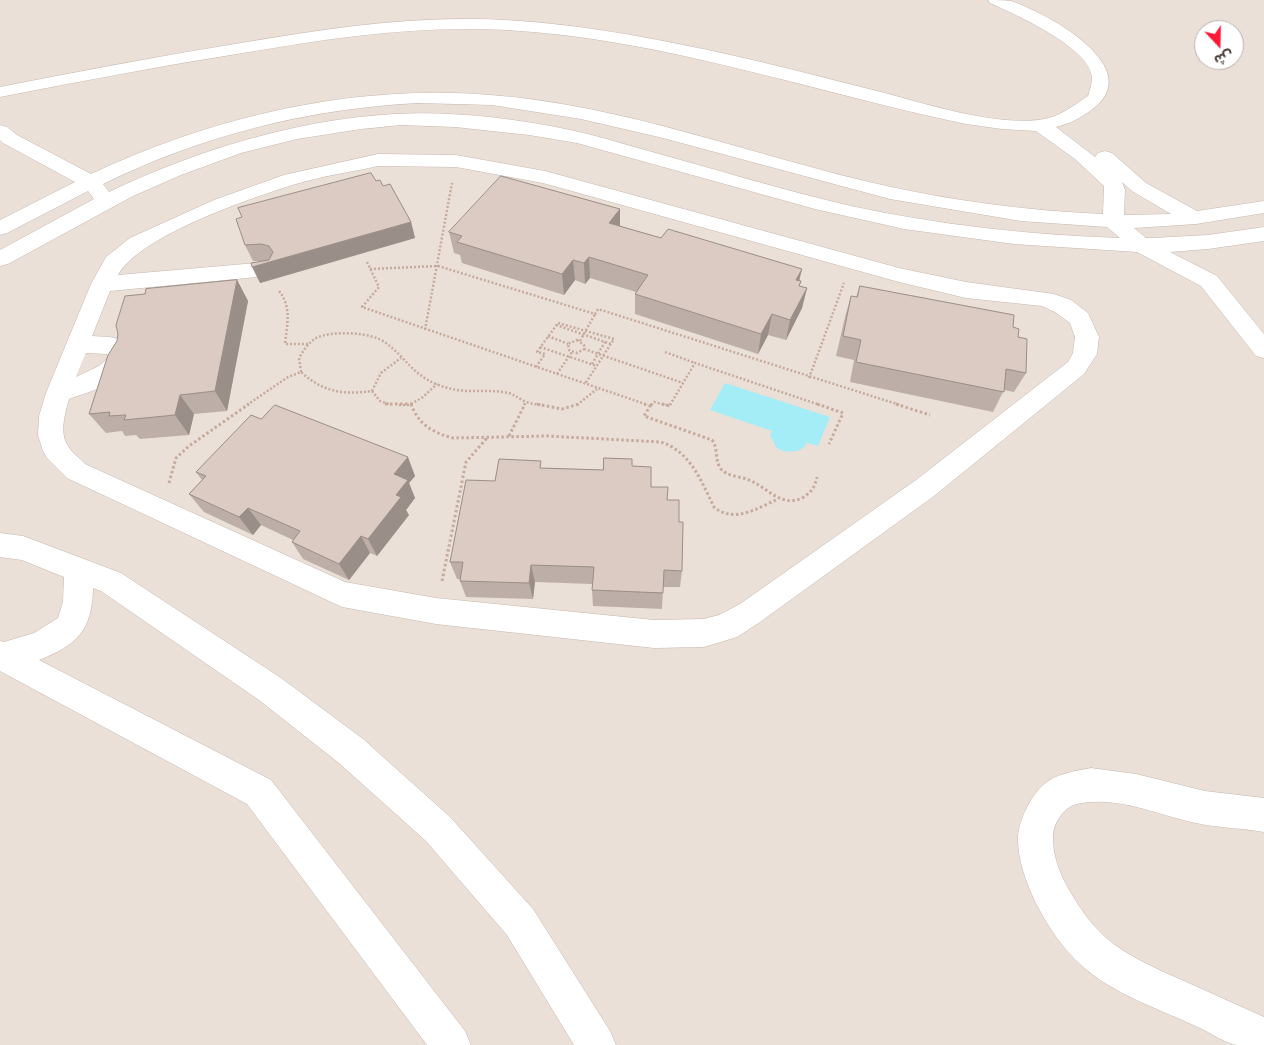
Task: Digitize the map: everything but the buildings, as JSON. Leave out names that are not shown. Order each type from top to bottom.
[{"type":"street","points":[[0,92],[117,69],[370,28],[463,24],[597,33],[674,48],[941,113],[1002,124],[1040,125],[1065,120],[1096,98],[1102,85],[1102,75],[1096,63],[1083,50],[1044,23],[996,0]]},
{"type":"street","points":[[0,228],[141,159],[200,137],[315,108],[400,99],[448,98],[490,100],[539,106],[617,121],[890,193],[930,201],[1031,215],[1113,221],[1156,221],[1264,207]]},
{"type":"street","points":[[445,144],[444,114],[449,112],[518,115],[539,106]]},
{"type":"street","points":[[0,259],[106,201],[148,181],[196,162],[263,142],[326,129],[393,120],[445,144],[545,178],[852,262],[966,290],[1046,299],[1068,309],[1080,319],[1087,338],[1085,354],[1076,368],[925,488],[750,613],[726,627],[704,633],[654,634],[436,611],[342,594],[76,471],[56,451],[51,435],[52,416],[58,393],[102,284],[114,262],[138,243],[183,220],[291,179],[445,144],[490,124],[572,136],[824,205],[896,221],[986,236],[1083,244],[1142,246],[1208,244],[1264,234]]},
{"type":"street","points":[[1065,120],[1139,187],[1194,217],[1208,244],[1209,280]]},
{"type":"street","points":[[1040,125],[1082,155],[1113,184],[1115,190],[1113,221]]},
{"type":"street","points":[[0,131],[10,139],[92,183],[106,201]]},
{"type":"street","points":[[1113,221],[1142,246],[1209,280],[1264,350]]},
{"type":"street","points":[[102,284],[268,269]]},
{"type":"street","points":[[58,393],[104,376],[117,365],[120,353],[119,349],[114,346],[78,344]]},
{"type":"street","points":[[0,545],[23,548],[111,582],[270,689],[351,752],[438,829],[520,922],[596,1045]]},
{"type":"street","points":[[3,656],[29,650],[58,637],[73,622],[78,599],[79,570]]},
{"type":"street","points":[[3,656],[258,792],[451,1045]]},
{"type":"street","points":[[1264,816],[1198,806],[1106,785],[1079,786],[1060,792],[1046,806],[1034,832],[1038,856],[1048,886],[1059,908],[1092,950],[1112,965],[1138,980],[1264,1037]]},
{"type":"path","points":[[425,330],[438,266],[445,144]]},
{"type":"path","points":[[367,262],[378,287],[362,307],[650,406]]},
{"type":"path","points":[[809,378],[852,262]]},
{"type":"path","points":[[370,269],[438,266],[595,314]]},
{"type":"path","points":[[231,273],[280,291],[286,298],[288,305],[285,344],[308,344],[327,335],[364,334],[386,343],[411,368],[437,384],[463,392],[513,394],[526,402],[568,408],[578,405],[597,388]]},
{"type":"path","points":[[580,341],[598,309],[930,416]]},
{"type":"path","points":[[536,367],[544,354],[537,352],[558,322],[614,339],[585,384]]},
{"type":"path","points":[[556,325],[611,344]]},
{"type":"path","points":[[548,336],[568,344]]},
{"type":"path","points":[[568,344],[572,341],[580,341],[584,345],[584,349]]},
{"type":"path","points":[[592,364],[605,342]]},
{"type":"path","points":[[308,344],[299,358],[298,365],[301,372],[310,381],[324,390],[343,394],[372,391]]},
{"type":"path","points":[[568,344],[567,347],[572,352],[577,353],[584,349],[683,383]]},
{"type":"path","points":[[540,347],[597,366]]},
{"type":"path","points":[[557,374],[572,352]]},
{"type":"path","points":[[665,352],[843,413],[829,444]]},
{"type":"path","points":[[372,391],[381,373],[401,358]]},
{"type":"path","points":[[695,363],[670,406],[654,402],[644,416],[712,440],[717,446],[716,457],[721,469],[726,474],[750,480],[778,499],[786,501],[803,498],[811,493],[817,477]]},
{"type":"path","points":[[166,512],[170,477],[176,458],[265,392],[288,377],[301,372]]},
{"type":"path","points":[[372,391],[383,404],[390,406],[410,404],[423,397],[437,384]]},
{"type":"path","points":[[509,436],[526,402]]},
{"type":"path","points":[[410,404],[414,414],[421,422],[445,436],[473,439],[509,436],[661,442],[670,444],[685,455],[714,507],[720,514],[729,516],[740,514],[778,499]]},
{"type":"path","points":[[436,611],[466,462],[488,437]]},
{"type":"shaded area","points":[[0,0],[1264,0],[1264,1045],[0,1045]]},
{"type":"water","points":[[725,383],[830,417],[818,446],[807,443],[802,449],[793,452],[782,451],[776,447],[770,435],[772,431],[710,410]]}]
